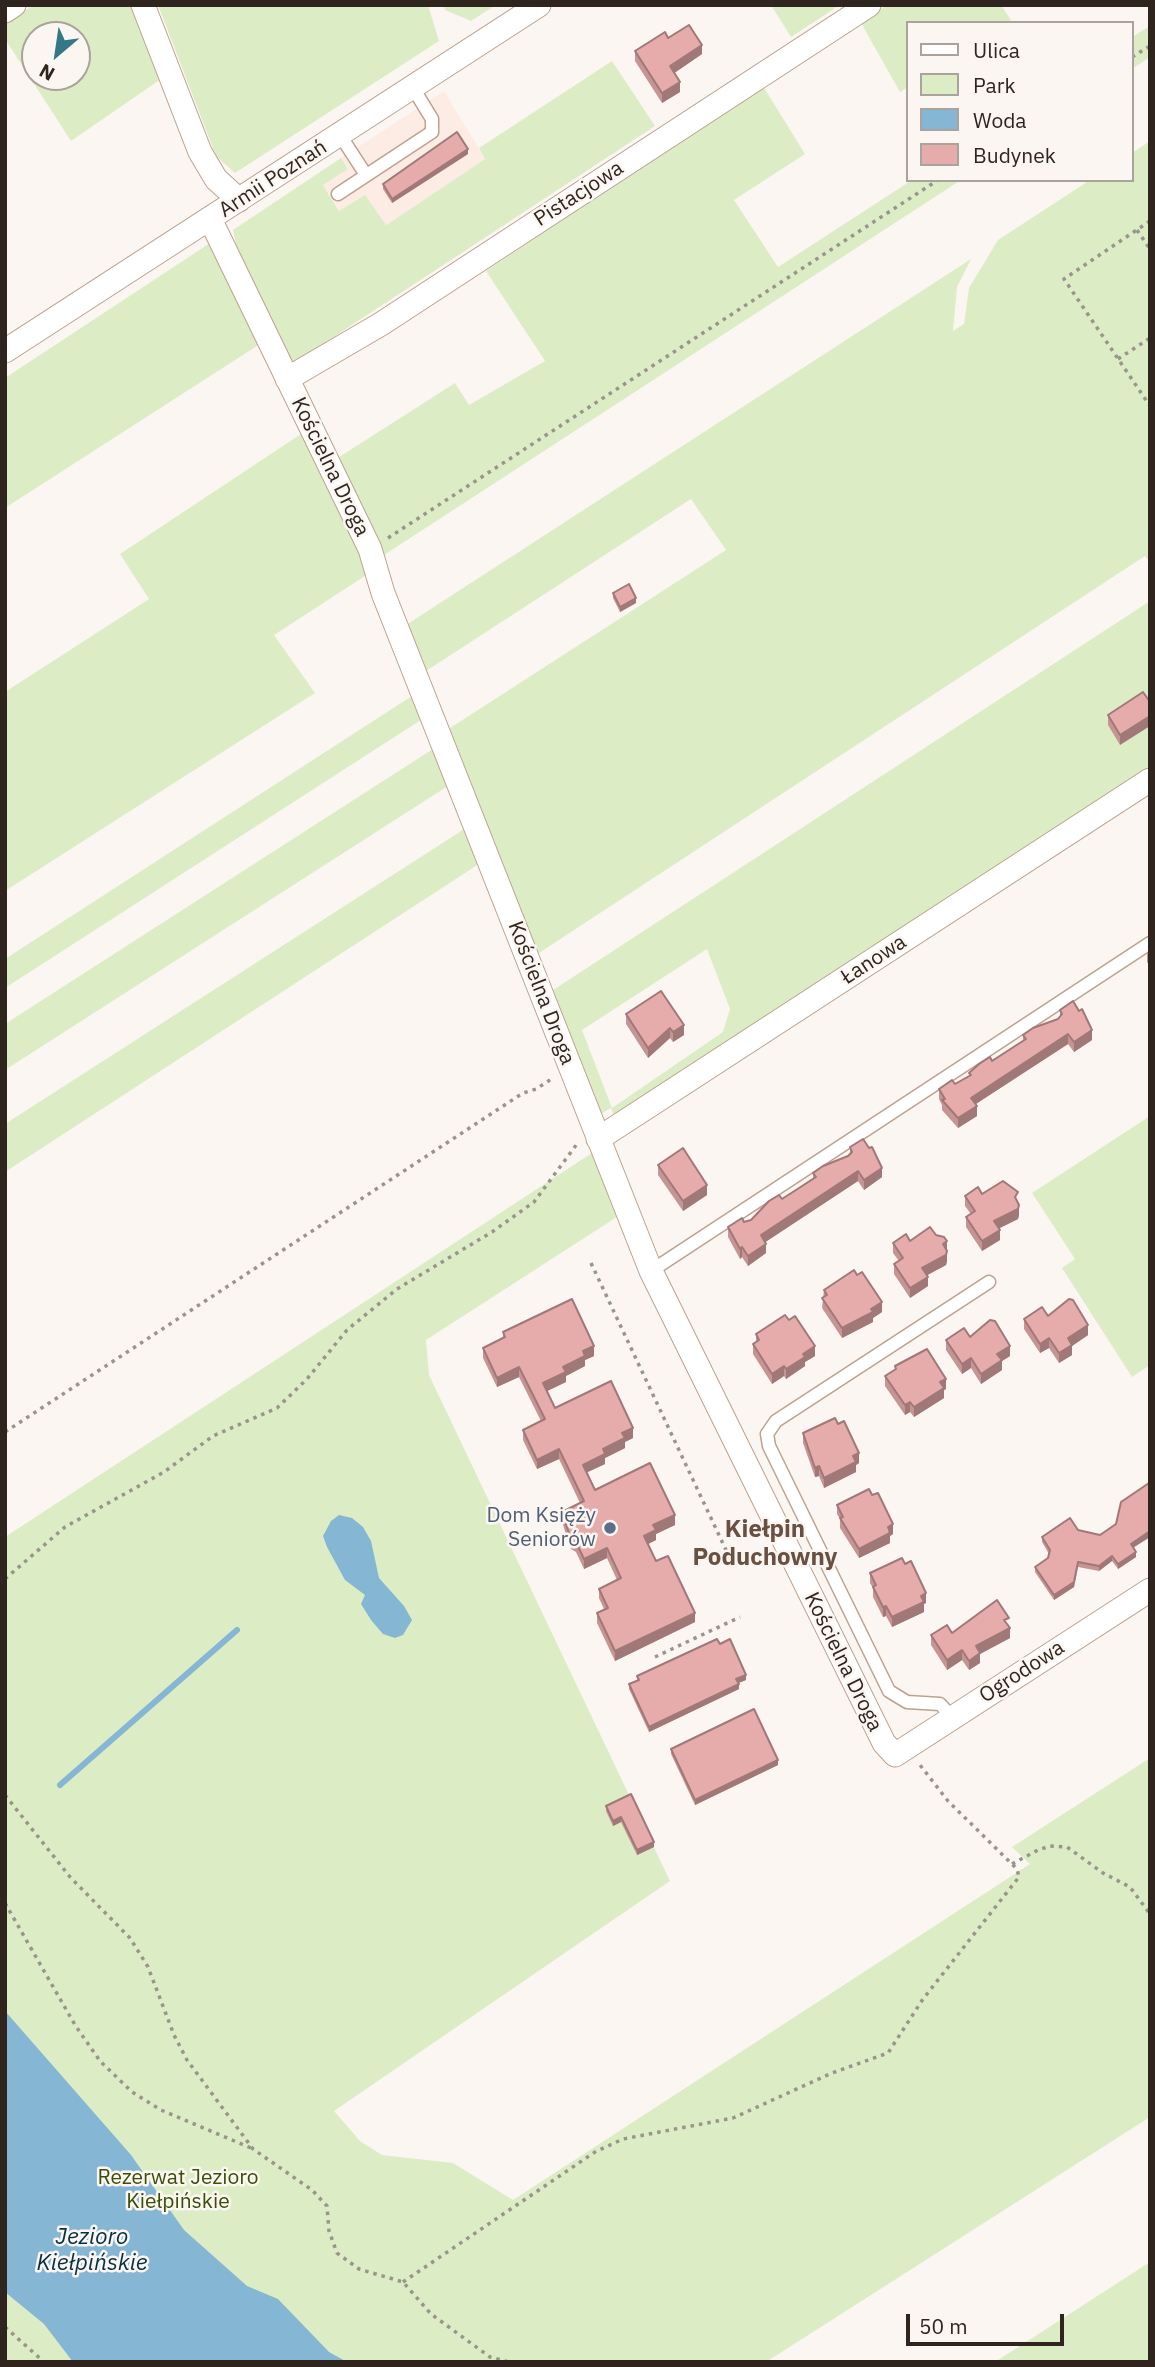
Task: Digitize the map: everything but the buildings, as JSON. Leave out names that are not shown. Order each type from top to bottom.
[{"type":"street","points":[[5,11],[15,5]]},
{"type":"street","points":[[143,5],[200,152],[216,179],[239,200]]},
{"type":"street","name":"Armii Poznań","points":[[5,351],[540,5]]},
{"type":"street","name":"Pistacjowa","points":[[287,379],[381,324],[869,5]]},
{"type":"street","name":"Kościelna Droga","points":[[210,219],[370,549],[383,593],[651,1271],[876,1729],[902,1750]]},
{"type":"street","name":"Łanowa","points":[[595,1133],[1150,780]]},
{"type":"street","name":"Ogrodowa","points":[[902,1750],[1150,1590]]},
{"type":"lane","points":[[338,194],[432,132],[432,119],[413,88]]},
{"type":"lane","points":[[340,135],[366,175]]},
{"type":"lane","points":[[651,1271],[1150,943]]},
{"type":"lane","points":[[952,1717],[940,1704],[907,1702],[889,1691],[769,1446],[767,1434],[776,1421],[989,1282]]},
{"type":"path","points":[[1134,56],[1150,46]]},
{"type":"path","points":[[370,549],[935,182]]},
{"type":"path","points":[[1150,221],[1064,278],[1150,406]]},
{"type":"path","points":[[1137,230],[1150,249]]},
{"type":"path","points":[[1118,359],[1150,338]]},
{"type":"path","points":[[5,1432],[523,1093],[536,1089],[570,1068]]},
{"type":"path","points":[[5,1580],[65,1527],[164,1472],[213,1436],[277,1408],[307,1379],[347,1330],[397,1289],[492,1232],[534,1202],[557,1168],[595,1133]]},
{"type":"path","points":[[592,1263],[726,1550],[711,1558]]},
{"type":"path","points":[[655,1657],[740,1617]]},
{"type":"path","points":[[403,2282],[595,2152],[622,2139],[733,2118],[832,2073],[888,2053],[923,1999],[1018,1881],[1019,1873],[902,1750]]},
{"type":"path","points":[[5,1795],[70,1877],[130,1938],[148,1967],[174,2035],[187,2060],[253,2149]]},
{"type":"path","points":[[1013,1864],[1050,1846],[1067,1847],[1103,1873],[1130,1887],[1150,1913]]},
{"type":"path","points":[[5,1903],[75,2025],[100,2061],[132,2092],[161,2109],[253,2149],[312,2190],[327,2206],[329,2231],[337,2253],[359,2269],[403,2282],[431,2314],[490,2357],[509,2362]]},
{"type":"path","points":[[6,2327],[44,2362]]},
{"type":"shaded area","points":[[444,91],[485,159],[385,225],[377,214],[340,211],[323,185],[348,169],[341,158]]},
{"type":"green space","points":[[34,5],[131,5],[161,79],[71,141],[39,91],[91,91],[91,21],[21,21],[21,64],[5,39],[5,24]]},
{"type":"green space","points":[[158,5],[428,5],[439,41],[235,173],[216,156]]},
{"type":"green space","points":[[444,5],[496,5],[471,21],[445,10]]},
{"type":"green space","points":[[771,5],[840,5],[791,37]]},
{"type":"green space","points":[[887,5],[1001,5],[1011,20],[906,21],[906,88],[900,92],[861,23]]},
{"type":"green space","points":[[1150,26],[1150,57],[1134,68],[1134,36]]},
{"type":"green space","points":[[612,61],[655,126],[291,365],[240,263],[233,230],[341,158],[348,169],[323,185],[339,211],[365,195],[386,225],[485,159],[479,148]]},
{"type":"green space","points":[[763,86],[805,154],[734,200],[778,267],[909,182],[958,182],[381,557],[336,459],[455,383],[469,405],[545,361],[486,271]]},
{"type":"green space","points":[[1150,141],[1150,563],[1145,556],[536,955],[447,730],[726,550],[691,499],[423,673],[406,625],[971,259],[957,287],[953,331],[964,324],[969,288],[998,240],[1087,182],[1134,182],[1134,152]]},
{"type":"green space","points":[[210,243],[260,344],[5,508],[5,378]]},
{"type":"green space","points":[[304,432],[368,574],[274,635],[315,693],[5,891],[5,692],[149,599],[120,554]]},
{"type":"green space","points":[[1150,601],[1150,771],[615,1118],[611,1108],[597,1116],[550,992]],"holes":[[[707,949],[730,1009],[723,1032],[612,1108],[582,1030]]]},
{"type":"green space","points":[[415,694],[424,718],[5,988],[5,959]]},
{"type":"green space","points":[[436,747],[451,784],[5,1070],[5,1024]]},
{"type":"green space","points":[[469,826],[482,862],[5,1172],[5,1124]]},
{"type":"green space","points":[[1150,1116],[1150,1365],[1132,1377],[1062,1268],[1075,1259],[1032,1193]]},
{"type":"green space","name":"Rezerwat Jezioro Kiełpińskie","points":[[595,1151],[620,1215],[426,1340],[429,1375],[670,1881],[334,2111],[360,2141],[382,2155],[453,2163],[513,2200],[1030,1864],[1012,1847],[1150,1758],[1150,2117],[766,2362],[5,2362],[5,1537]]},
{"type":"green space","points":[[1150,2262],[1150,2362],[995,2362]]},
{"type":"water","points":[[339,1515],[352,1518],[363,1527],[371,1541],[379,1578],[404,1606],[412,1620],[403,1635],[395,1638],[383,1634],[361,1604],[365,1595],[345,1580],[327,1547],[323,1536],[331,1521]]},
{"type":"water","name":"Jezioro Kiełpińskie","points":[[5,2011],[131,2155],[184,2230],[247,2286],[278,2299],[329,2352],[347,2362],[73,2362],[44,2324],[5,2292]]},
{"type":"waterway","points":[[60,1785],[237,1630]]},
{"type":"place","name":"Dom Księży Seniorów","points":[[610,1528]]},
{"type":"district","name":"Kiełpin Poduchowny","points":[[765,1544]]}]
